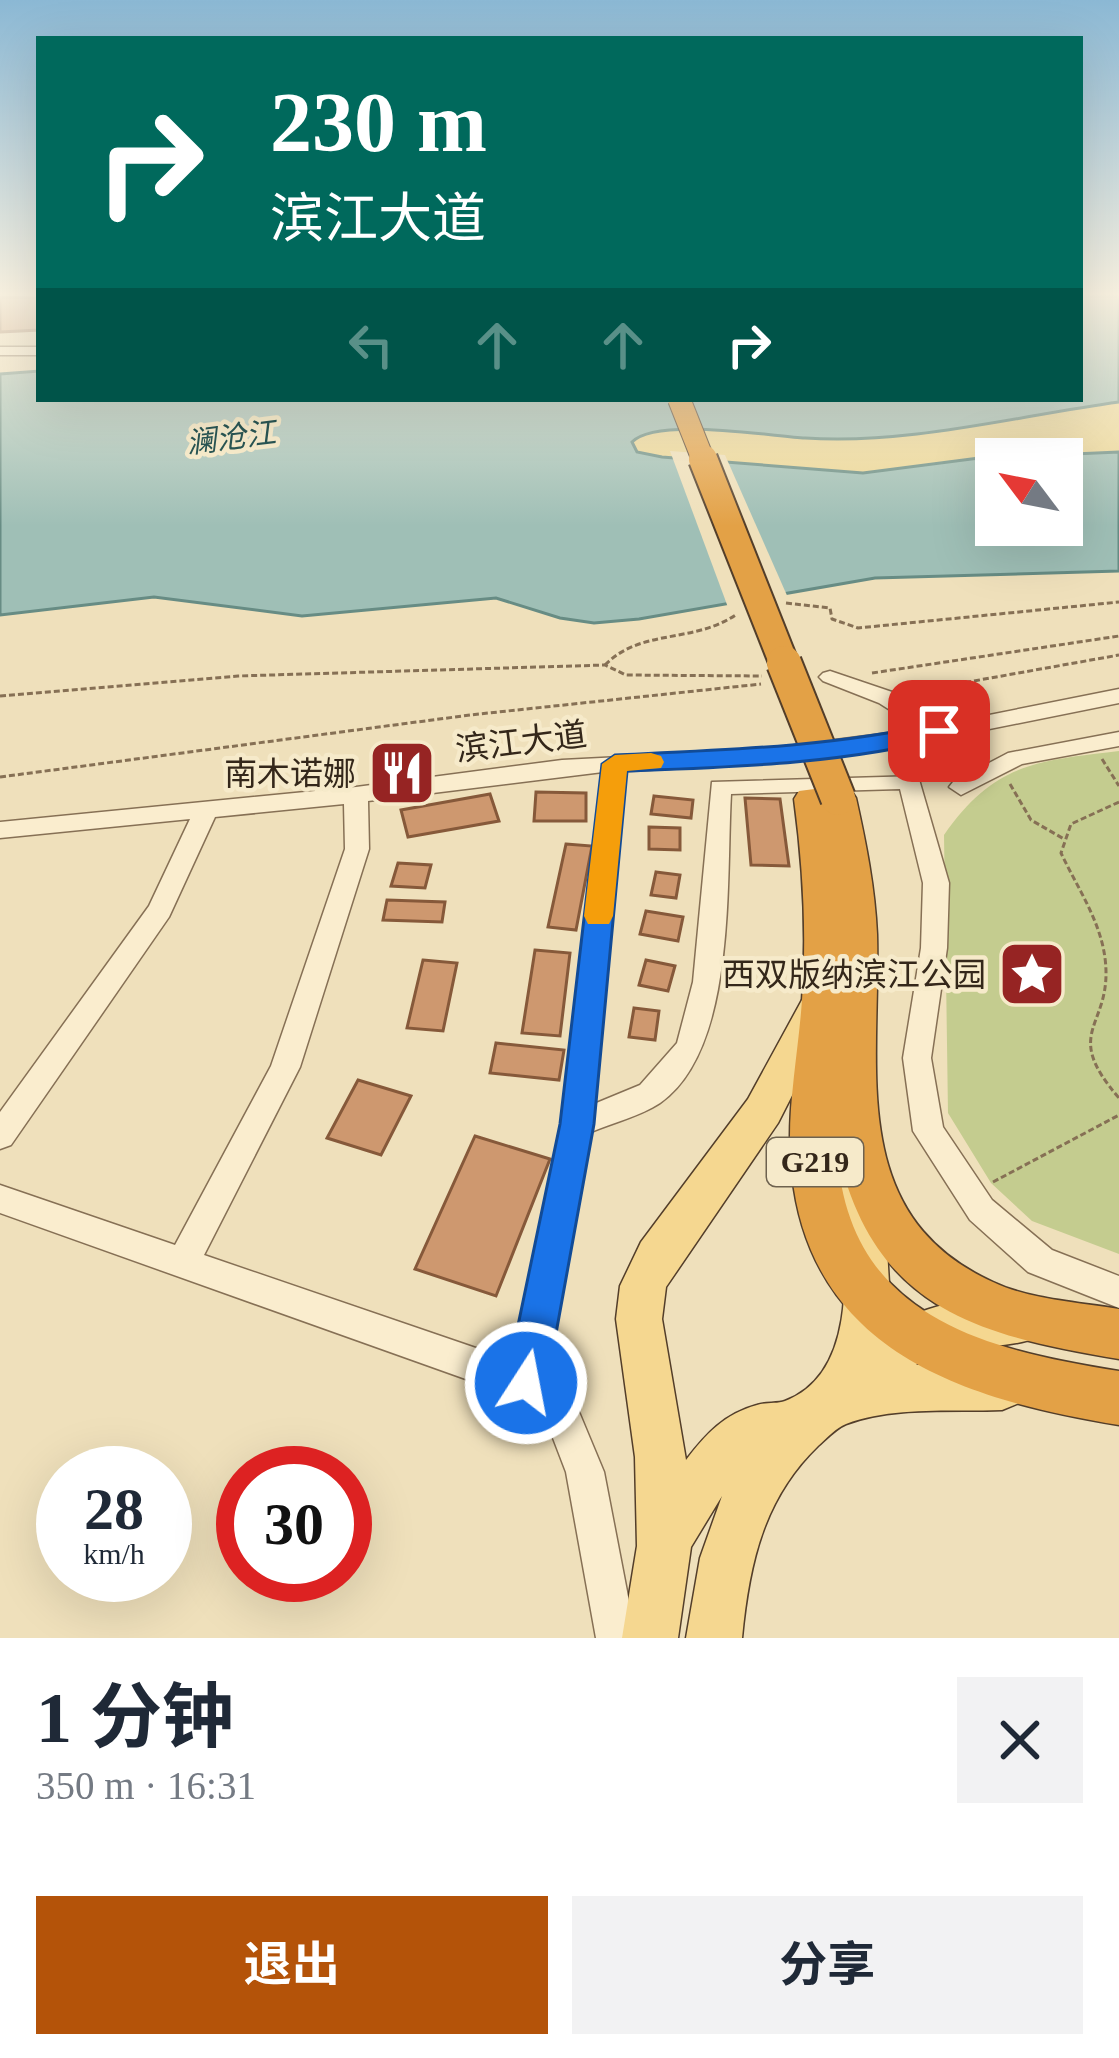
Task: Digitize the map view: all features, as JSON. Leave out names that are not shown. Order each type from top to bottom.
[{"type":"highway","name":"G219","points":[[663,402],[850,854],[857,932],[856,1150],[883,1220],[921,1264],[973,1298],[1041,1320],[1119,1334]]},
{"type":"highway","name":"G219","points":[[681,402],[825,798],[815,1178],[837,1242],[867,1292],[915,1337],[990,1372],[1119,1398]]},
{"type":"main road","points":[[650,1638],[664,1546],[660,1457],[639,1319],[643,1286],[657,1257],[763,1111],[823,999]]},
{"type":"main road","points":[[714,1638],[726,1551],[741,1509],[762,1472],[843,1385],[853,1361],[867,1292],[861,1172]]},
{"type":"main road","points":[[664,1546],[682,1506],[732,1442],[756,1430],[795,1424],[915,1337],[964,1324],[1041,1320]]},
{"type":"main road","points":[[826,1405],[875,1391],[942,1386],[1062,1388]]},
{"type":"street","points":[[830,677],[887,698],[939,731]]},
{"type":"street","name":"滨江大道","points":[[0,830],[356,796],[615,764],[758,757],[890,742],[1119,696]]},
{"type":"street","points":[[961,787],[1016,758],[1119,739]]},
{"type":"street","points":[[526,1383],[577,1124],[615,764]]},
{"type":"street","points":[[577,1124],[650,1094],[690,1048],[707,982],[720,788],[910,782],[936,883],[934,948],[917,1058],[928,1131],[981,1210],[1040,1261],[1119,1292]]},
{"type":"street","points":[[184,1261],[285,1067],[357,849],[356,796]]},
{"type":"street","points":[[0,1136],[160,910],[206,810]]},
{"type":"street","points":[[0,1199],[526,1383],[561,1413],[585,1472],[616,1638]]},
{"type":"path","points":[[782,604],[830,608],[832,619],[858,628],[1119,602]]},
{"type":"path","points":[[604,665],[616,651],[637,642],[703,633],[740,612]]},
{"type":"path","points":[[830,677],[1119,636]]},
{"type":"path","points":[[887,698],[1119,655]]},
{"type":"path","points":[[0,697],[238,676],[604,665],[626,675],[762,676]]},
{"type":"path","points":[[0,777],[762,683]]},
{"type":"path","points":[[890,742],[961,787]]},
{"type":"path","points":[[1087,744],[1119,786]]},
{"type":"path","points":[[1000,766],[1031,820],[1066,840]]},
{"type":"path","points":[[1119,802],[1071,824],[1060,853],[1100,934],[1106,978],[1086,1036],[1093,1071],[1119,1098]]},
{"type":"path","points":[[981,1210],[991,1183],[1119,1115]]},
{"type":"green space","name":"西双版纳滨江公园","points":[[1119,751],[1119,1254],[1032,1221],[991,1183],[948,1113],[944,835],[962,811],[999,779],[1040,763]]},
{"type":"sand","points":[[1119,402],[1119,452],[1083,454],[1083,438],[975,438],[975,459],[864,473],[662,457],[637,452],[632,442],[645,435],[688,429],[844,439],[962,428]]},
{"type":"water","name":"澜沧江","points":[[36,372],[36,402],[1083,402],[1083,372],[1119,372],[1119,402],[962,428],[844,439],[688,429],[645,435],[632,442],[637,452],[662,457],[863,473],[975,459],[975,546],[1083,546],[1083,454],[1119,452],[1119,571],[875,578],[594,623],[496,598],[302,616],[154,597],[0,615],[0,374]]},
{"type":"pier","points":[[670,451],[725,455],[789,600],[729,610]]},
{"type":"building","points":[[536,792],[586,793],[586,821],[534,821]]},
{"type":"building","points":[[490,794],[499,821],[408,837],[401,810]]},
{"type":"building","points":[[654,796],[693,800],[691,818],[651,814]]},
{"type":"building","points":[[745,798],[780,799],[789,866],[751,865]]},
{"type":"building","points":[[649,827],[680,828],[680,850],[649,849]]},
{"type":"building","points":[[566,844],[592,846],[576,930],[548,927]]},
{"type":"building","points":[[398,863],[431,865],[425,888],[391,886]]},
{"type":"building","points":[[656,872],[680,875],[676,898],[651,895]]},
{"type":"building","points":[[387,900],[445,902],[442,922],[383,920]]},
{"type":"building","points":[[646,911],[683,917],[678,941],[640,934]]},
{"type":"building","points":[[535,950],[570,953],[560,1036],[522,1033]]},
{"type":"building","points":[[423,960],[457,963],[443,1031],[407,1028]]},
{"type":"building","points":[[646,960],[675,966],[668,991],[639,985]]},
{"type":"building","points":[[634,1008],[659,1011],[655,1040],[629,1037]]},
{"type":"building","points":[[496,1043],[564,1050],[559,1080],[490,1073]]},
{"type":"building","points":[[358,1080],[411,1096],[381,1155],[327,1138]]},
{"type":"building","points":[[475,1136],[550,1159],[496,1296],[415,1269]]},
{"type":"slow traffic","points":[[599,916],[615,764],[651,762]]},
{"type":"place","name":"南木诺娜","points":[[402,773]]},
{"type":"place","name":"西双版纳滨江公园","points":[[1032,974]]},
{"type":"route","points":[[526,1383],[577,1124],[615,764],[758,757],[890,742],[939,731]]}]
